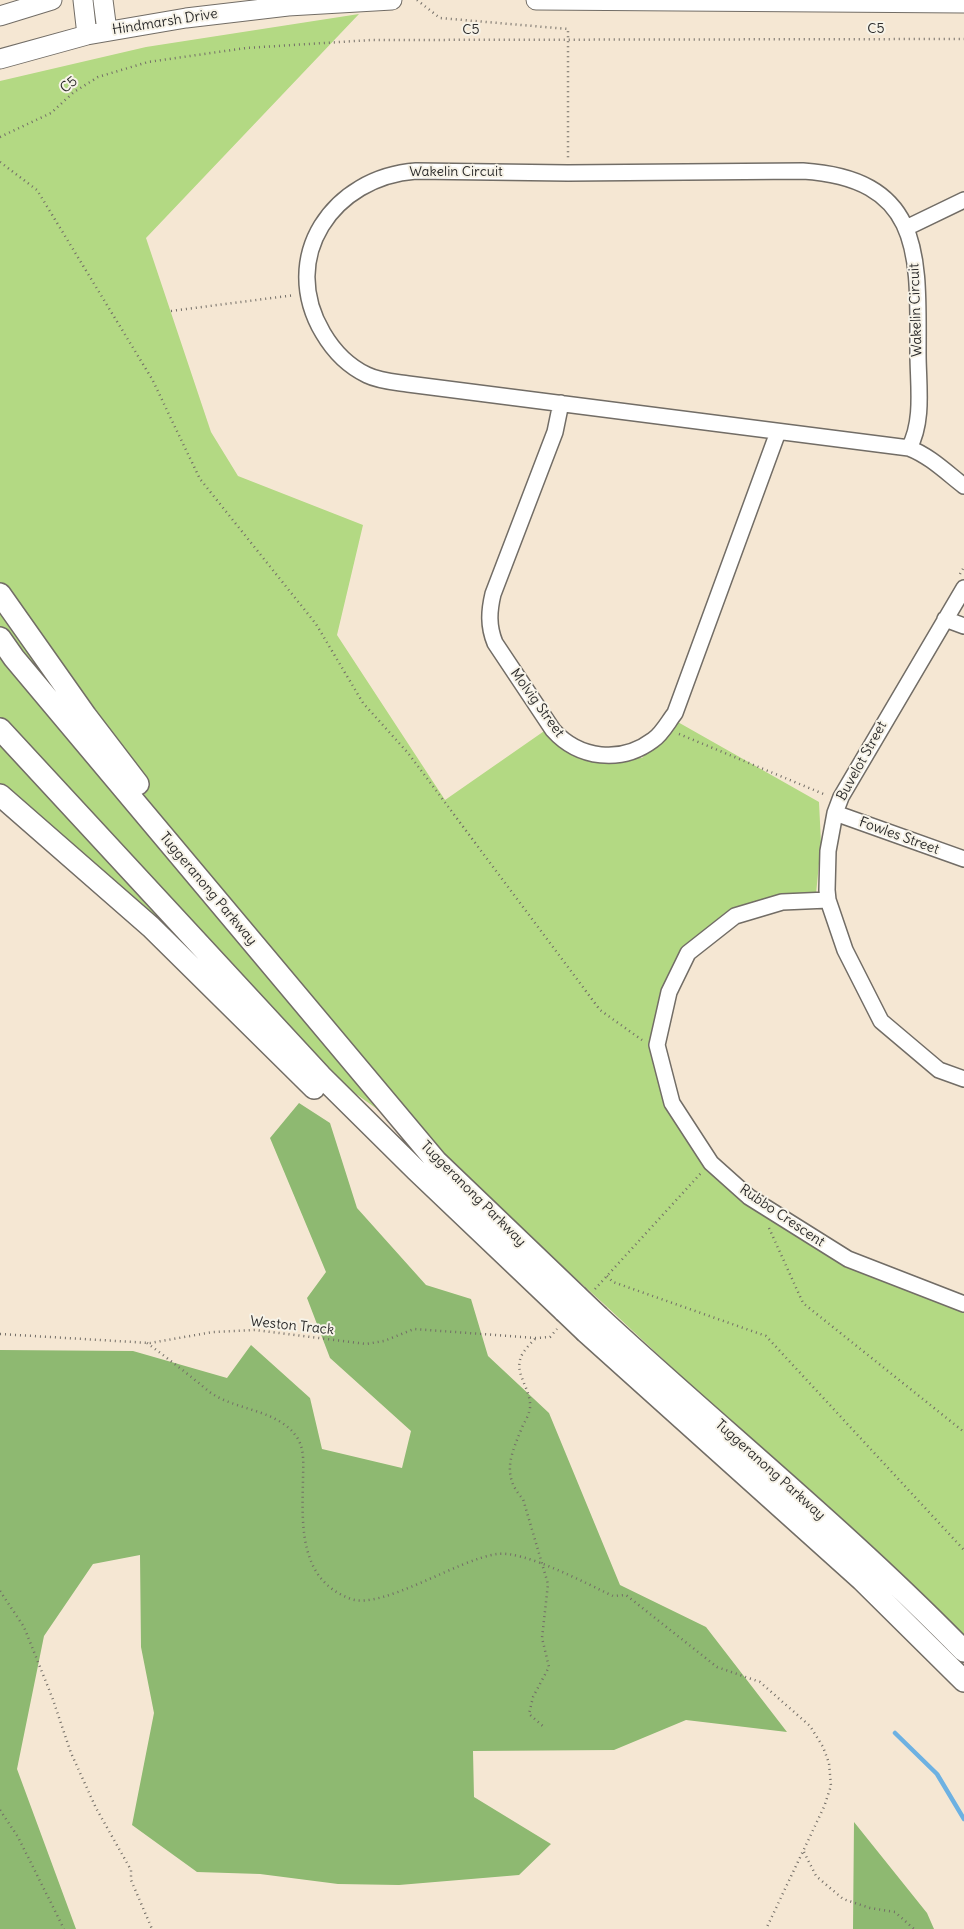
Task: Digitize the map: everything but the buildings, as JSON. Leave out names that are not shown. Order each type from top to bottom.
[{"type":"highway","points":[[0,594],[86,716],[315,1016]]},
{"type":"highway","name":"Tuggeranong Parkway","points":[[0,638],[14,658],[436,1161],[593,1324],[862,1580],[964,1681]]},
{"type":"highway","name":"Tuggeranong Parkway","points":[[0,729],[320,1076],[416,1170],[574,1305]]},
{"type":"highway","points":[[0,795],[151,927],[311,1085],[416,1170]]},
{"type":"highway","name":"Tuggeranong Parkway","points":[[593,1324],[652,1366],[876,1565],[964,1651]]},
{"type":"main road","points":[[0,16],[34,3],[52,0]]},
{"type":"main road","points":[[84,0],[88,35]]},
{"type":"main road","points":[[103,0],[107,31]]},
{"type":"main road","name":"Hindmarsh Drive","points":[[0,59],[88,35],[186,18],[288,6],[392,0]]},
{"type":"main road","points":[[536,0],[964,3]]},
{"type":"street","name":"Wakelin Circuit","points":[[909,448],[915,438],[917,423],[917,270],[911,240],[892,206],[870,188],[844,176],[803,171],[397,172],[366,184],[351,192],[337,204],[312,245],[307,279],[313,313],[328,341],[338,353],[368,375],[381,380],[909,448],[920,452],[964,486]]},
{"type":"street","points":[[906,228],[964,200]]},
{"type":"street","name":"Molvig Street","points":[[561,403],[555,432],[493,594],[490,606],[491,632],[495,643],[553,730],[570,746],[604,756],[634,751],[645,745],[654,739],[675,713],[778,432]]},
{"type":"street","name":"Buvelot Street","points":[[964,588],[841,797],[835,812],[828,851],[827,890],[828,900],[845,950],[881,1021],[939,1070],[964,1080]]},
{"type":"street","points":[[945,619],[964,626]]},
{"type":"street","name":"Fowles Street","points":[[835,812],[964,859]]},
{"type":"street","name":"Rubbo Crescent","points":[[828,900],[782,902],[735,916],[688,953],[669,992],[657,1045],[672,1103],[711,1163],[749,1197],[848,1259],[964,1304]]},
{"type":"path","points":[[417,0],[440,18],[568,29],[568,173]]},
{"type":"path","name":"C5","points":[[0,137],[51,113],[74,92],[98,77],[148,62],[246,48],[371,40],[964,39]]},
{"type":"path","points":[[0,162],[37,190],[152,379],[200,479],[316,624],[363,703],[408,753],[600,1010],[659,1051]]},
{"type":"path","points":[[171,311],[308,293]]},
{"type":"path","points":[[664,728],[829,796],[841,797]]},
{"type":"path","points":[[574,1305],[607,1276],[711,1163]]},
{"type":"path","points":[[761,1205],[772,1235],[803,1303],[964,1432]]},
{"type":"path","points":[[607,1276],[613,1282],[766,1336],[964,1550]]},
{"type":"path","name":"Weston Track","points":[[0,1334],[147,1343],[214,1332],[255,1330],[366,1344],[384,1341],[414,1330],[536,1338],[550,1337],[574,1305]]},
{"type":"path","points":[[536,1338],[522,1354],[518,1364],[530,1399],[530,1410],[510,1456],[508,1470],[517,1493],[523,1499],[548,1584],[542,1638],[549,1668],[533,1697],[529,1714],[545,1728]]},
{"type":"path","points":[[147,1343],[216,1396],[280,1421],[294,1434],[303,1451],[302,1492],[305,1545],[310,1563],[318,1577],[334,1590],[351,1599],[362,1601],[386,1596],[469,1560],[499,1553],[527,1557],[613,1596],[626,1595],[717,1668],[760,1682],[810,1726],[823,1747],[829,1763],[831,1786],[804,1852],[766,1929]]},
{"type":"path","points":[[0,1591],[24,1627],[52,1697],[71,1753],[96,1808],[132,1870],[131,1880],[152,1929]]},
{"type":"path","points":[[0,1810],[18,1837],[64,1929]]},
{"type":"path","points":[[804,1852],[816,1876],[843,1899],[870,1908],[895,1912],[914,1929]]},
{"type":"green space","points":[[359,14],[146,238],[211,432],[238,476],[363,525],[337,635],[445,800],[550,727],[599,756],[642,758],[676,721],[819,802],[821,843],[816,894],[781,897],[685,951],[653,1045],[707,1166],[747,1204],[840,1263],[964,1312],[964,1640],[605,1305],[433,1149],[261,1026],[0,786],[0,81],[146,47]]},
{"type":"green space","points":[[299,1103],[330,1123],[357,1208],[426,1285],[471,1299],[488,1356],[549,1413],[620,1585],[706,1627],[787,1732],[686,1720],[614,1750],[473,1751],[474,1797],[551,1844],[519,1875],[399,1885],[338,1884],[260,1874],[197,1872],[132,1825],[154,1713],[141,1647],[140,1555],[93,1564],[44,1636],[17,1769],[76,1929],[0,1929],[0,1350],[133,1351],[227,1378],[251,1345],[310,1398],[322,1449],[402,1468],[411,1431],[330,1358],[307,1298],[326,1272],[270,1138]]},
{"type":"green space","points":[[854,1822],[927,1913],[934,1929],[853,1929]]},
{"type":"waterway","points":[[895,1733],[937,1774],[964,1819]]}]
